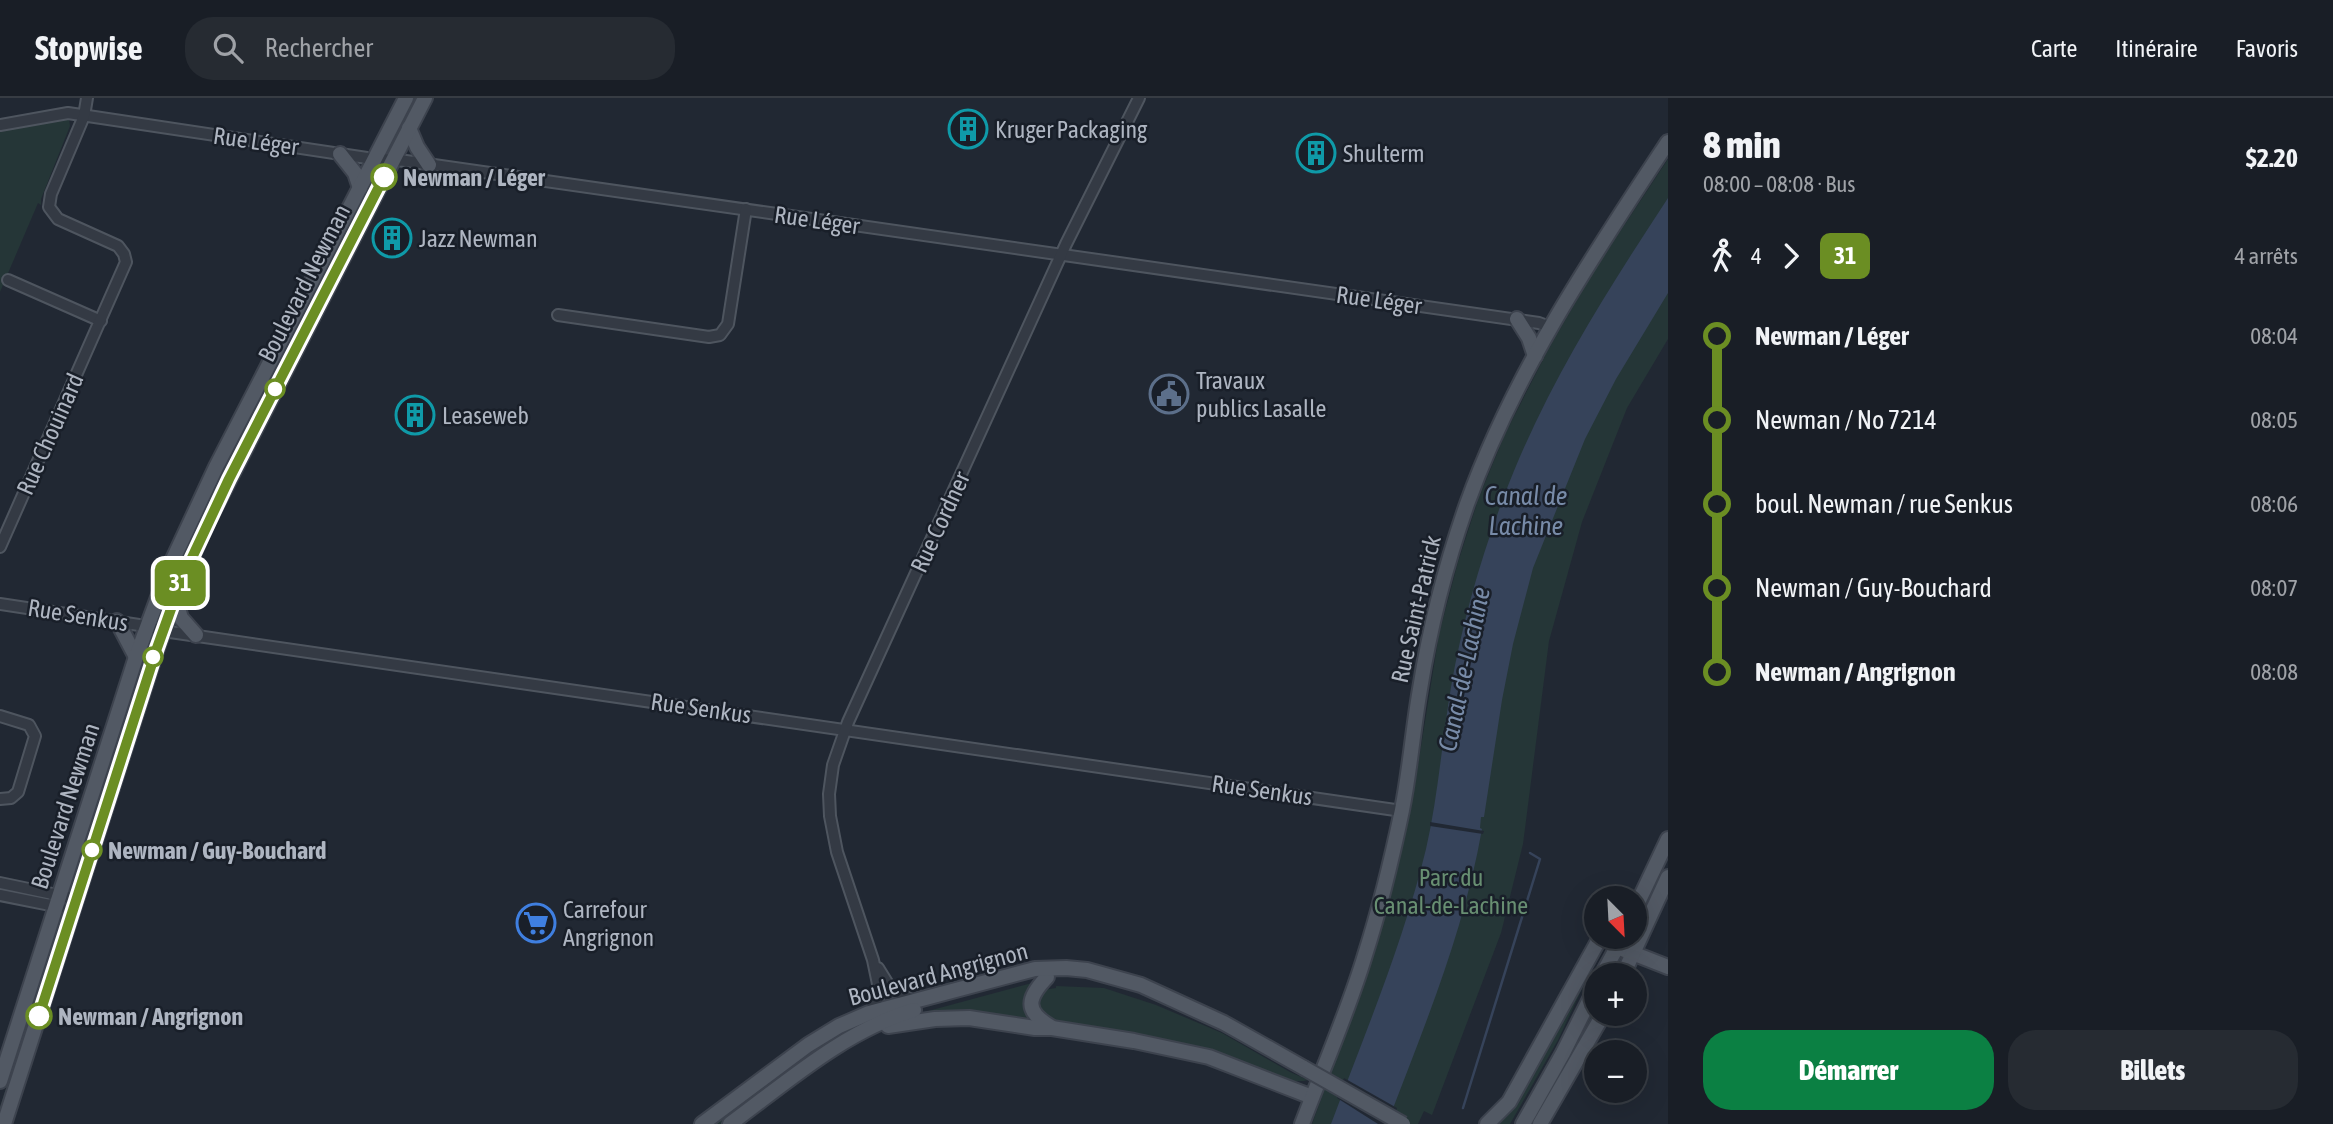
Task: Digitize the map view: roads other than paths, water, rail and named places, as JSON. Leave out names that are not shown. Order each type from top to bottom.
[{"type":"main road","name":"Boulevard Newman","points":[[0,1080],[136,657],[193,513],[406,98]]},
{"type":"main road","name":"Boulevard Newman","points":[[4,1124],[174,598],[208,521],[425,98]]},
{"type":"main road","points":[[410,128],[416,147],[429,164]]},
{"type":"main road","name":"Rue Saint-Patrick","points":[[1302,1124],[1366,954],[1402,811],[1421,681],[1435,613],[1468,503],[1489,450],[1550,327],[1601,243],[1668,142]]},
{"type":"main road","points":[[341,154],[355,173],[360,188]]},
{"type":"main road","points":[[1517,319],[1527,334],[1535,356]]},
{"type":"main road","points":[[174,598],[181,618],[196,635]]},
{"type":"main road","points":[[117,621],[136,657]]},
{"type":"main road","points":[[1646,886],[1668,839]]},
{"type":"main road","points":[[1629,963],[1668,877]]},
{"type":"main road","points":[[1487,1124],[1509,1102],[1594,949]]},
{"type":"main road","points":[[1629,949],[1668,967]]},
{"type":"main road","name":"Boulevard Angrignon","points":[[702,1124],[817,1038],[869,1013],[1026,971],[1056,968],[1077,969],[1141,985],[1224,1023],[1403,1124]]},
{"type":"main road","points":[[1048,977],[1033,994],[1031,1007],[1038,1020],[1052,1028]]},
{"type":"main road","name":"Boulevard Angrignon","points":[[730,1124],[824,1055],[871,1028],[915,1010],[1048,977],[1087,980],[1171,999]]},
{"type":"main road","points":[[1523,1124],[1584,1011]]},
{"type":"main road","points":[[871,1028],[960,1017],[1052,1028],[1209,1057],[1312,1097]]},
{"type":"main road","points":[[1541,1124],[1597,1026]]},
{"type":"street","name":"Rue Chouinard","points":[[0,547],[125,264],[124,252],[116,244],[58,219],[49,207],[51,194],[84,116],[87,98]]},
{"type":"street","name":"Rue Cordner","points":[[873,960],[831,827],[831,772],[845,730],[1062,254],[1139,98]]},
{"type":"street","name":"Rue Léger","points":[[0,124],[59,113],[84,116],[1517,319],[1550,327]]},
{"type":"street","points":[[558,314],[709,337],[720,335],[728,324],[746,209]]},
{"type":"street","points":[[8,281],[101,321]]},
{"type":"street","name":"Rue Senkus","points":[[0,604],[1402,811]]},
{"type":"street","points":[[0,716],[27,723],[35,736],[18,792],[11,798],[0,799]]},
{"type":"street","points":[[0,883],[58,901]]},
{"type":"street","points":[[0,895],[75,904]]},
{"type":"street","points":[[873,960],[889,986],[914,1001]]},
{"type":"street","points":[[869,1013],[879,996],[873,960]]},
{"type":"water","name":"Canal de Lachine","points":[[1668,198],[1668,293],[1616,379],[1585,439],[1533,568],[1513,644],[1474,867],[1454,942],[1429,1015],[1387,1124],[1331,1124],[1383,988],[1417,884],[1430,829],[1451,687],[1461,640],[1472,592],[1495,522],[1519,459],[1556,382],[1621,270]]},
{"type":"waterway","points":[[1463,1108],[1540,859],[1530,853]]},
{"type":"place","name":"Kruger Packaging","points":[[968,129]]},
{"type":"place","name":"Shulterm","points":[[1316,153]]},
{"type":"place","name":"Newman / Léger","points":[[384,177]]},
{"type":"place","name":"Jazz Newman","points":[[392,238]]},
{"type":"place","name":"Travaux publics Lasalle","points":[[1169,394]]},
{"type":"place","name":"Leaseweb","points":[[415,415]]},
{"type":"place","name":"Newman / Guy-Bouchard","points":[[92,850]]},
{"type":"place","name":"Carrefour Angrignon","points":[[536,923]]},
{"type":"place","name":"Newman / Angrignon","points":[[39,1016]]},
{"type":"water label","name":"Canal-de-Lachine","points":[[1464,669]]},
{"type":"park label","name":"Parc du Canal-de-Lachine","points":[[1451,891]]}]
